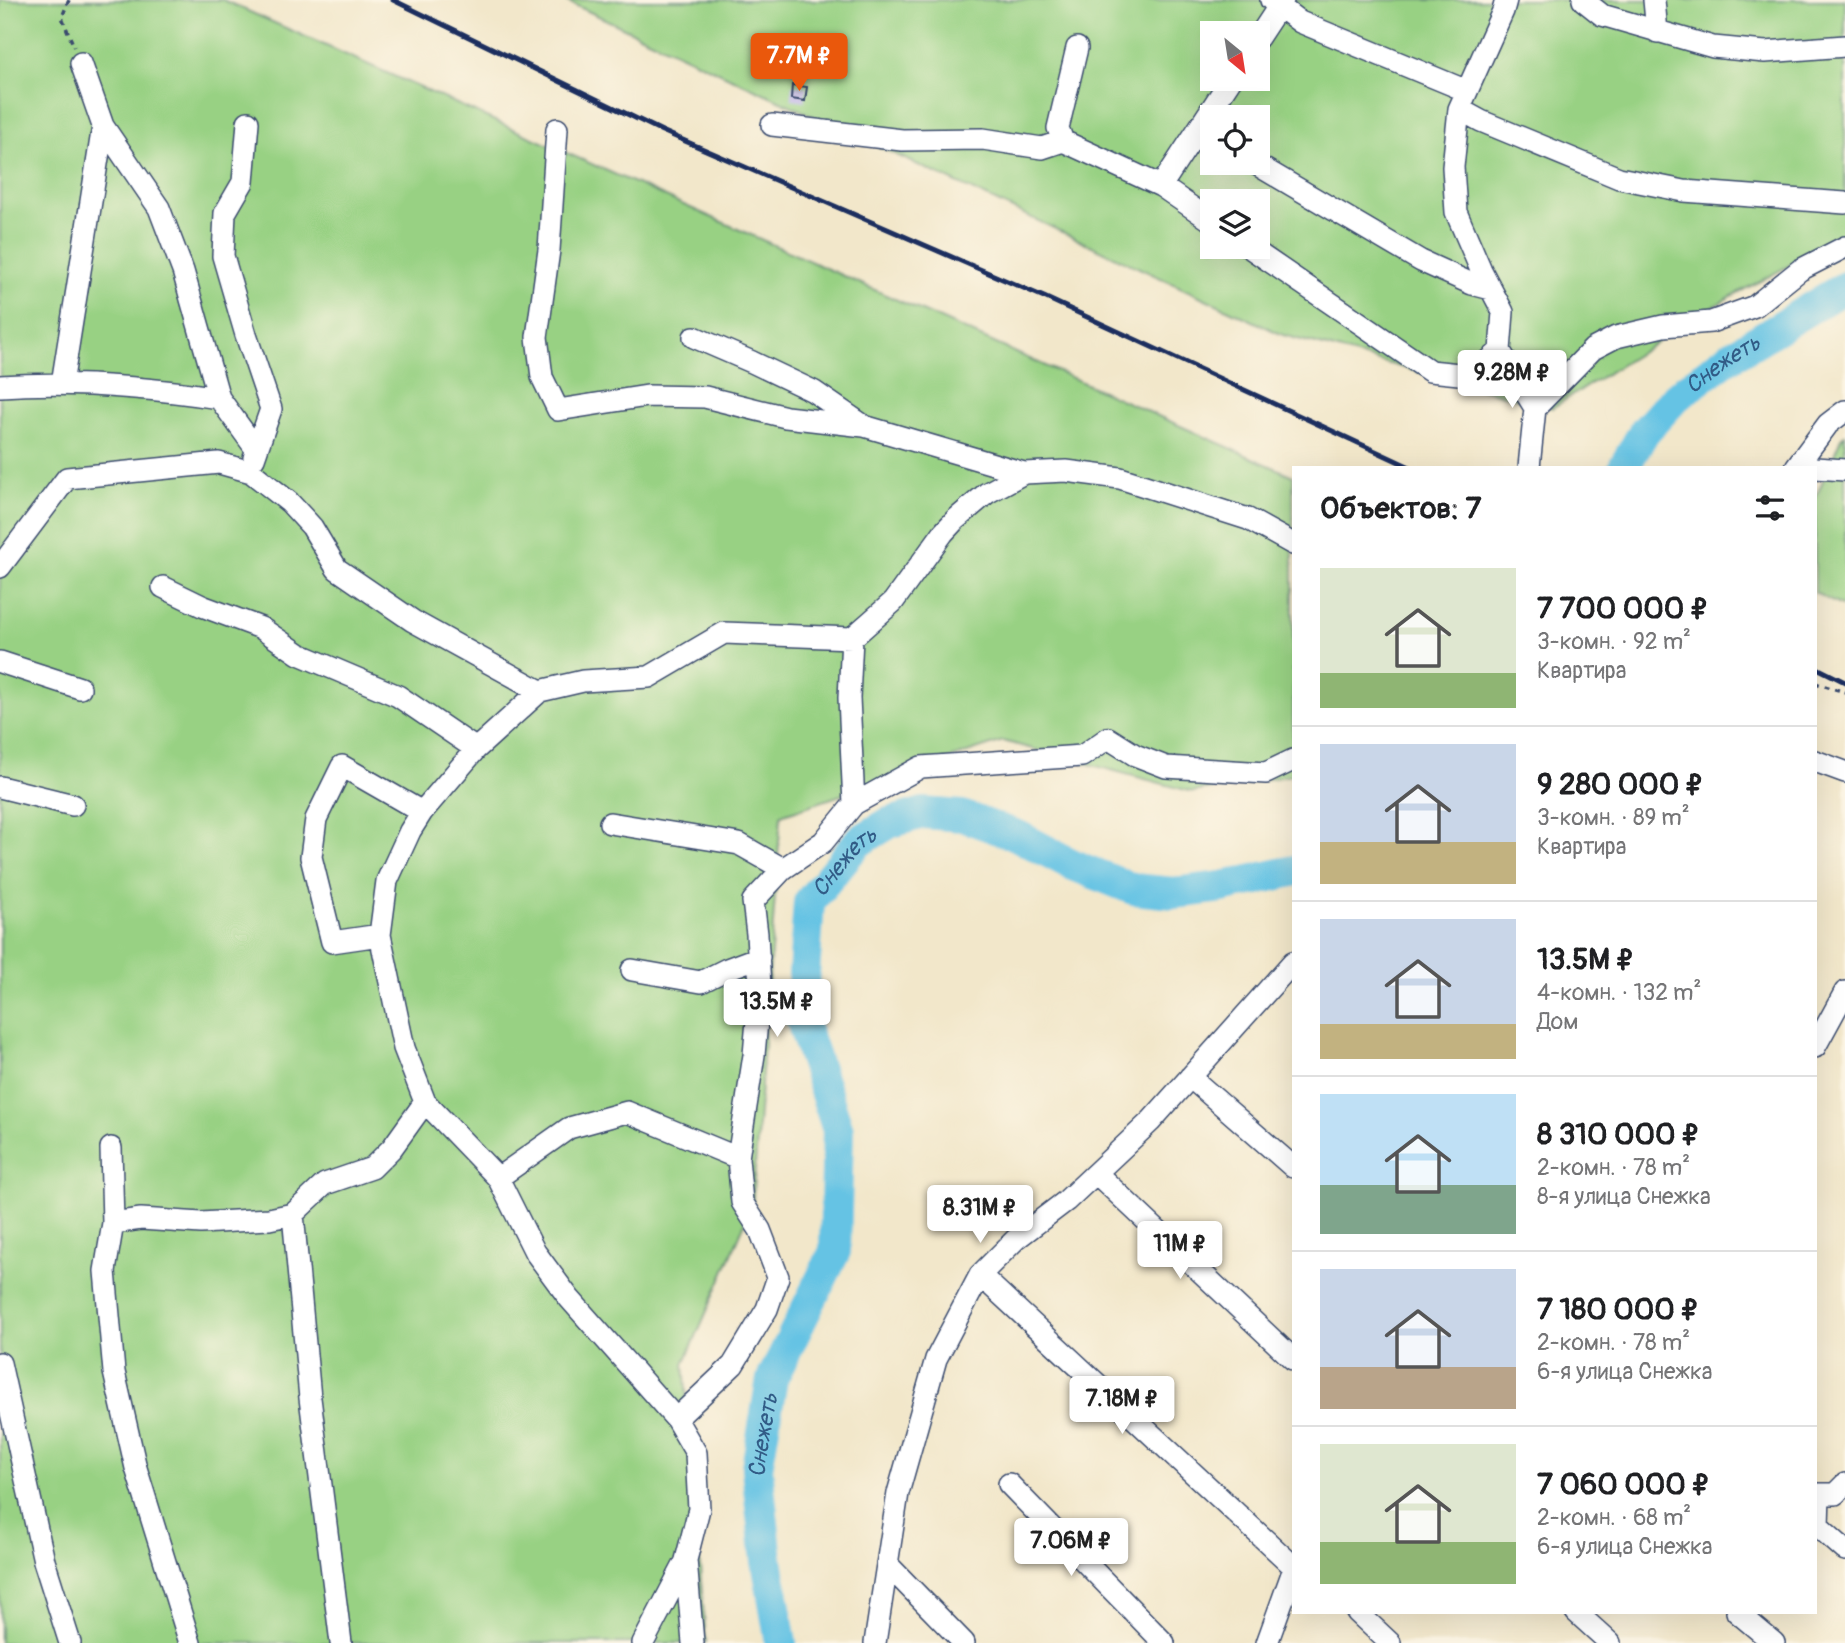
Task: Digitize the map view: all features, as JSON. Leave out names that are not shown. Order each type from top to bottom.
[{"type":"street","points":[[1506,0],[1463,100],[1453,167],[1456,212],[1503,312],[1500,351],[1535,408],[1530,466]]},
{"type":"street","points":[[1583,0],[1602,15],[1713,47],[1765,52],[1845,47]]},
{"type":"street","points":[[1654,0],[1657,32]]},
{"type":"street","points":[[1267,21],[1278,2],[1300,22],[1463,100],[1481,121],[1619,178],[1684,191],[1845,204]]},
{"type":"street","points":[[1063,141],[1058,128],[1077,48]]},
{"type":"street","points":[[81,64],[103,126],[159,208],[183,271],[219,398],[256,449]]},
{"type":"street","points":[[247,122],[243,182],[225,213],[223,256],[271,409],[251,471]]},
{"type":"street","points":[[772,125],[902,140],[983,139],[1042,148],[1063,141],[1161,186],[1200,213]]},
{"type":"street","points":[[62,384],[103,126]]},
{"type":"street","points":[[557,129],[549,250],[537,337],[542,377],[558,410],[647,396],[705,397],[786,417],[864,426],[1024,473],[1066,471],[1120,478],[1248,519],[1292,543]]},
{"type":"street","points":[[1161,186],[1200,140]]},
{"type":"street","points":[[1270,172],[1421,261],[1472,284],[1491,289]]},
{"type":"street","points":[[1535,408],[1593,349],[1616,337],[1663,326],[1711,322],[1755,306],[1800,270],[1845,247]]},
{"type":"street","points":[[1267,259],[1430,371],[1459,374],[1486,363],[1500,351]]},
{"type":"street","points":[[694,337],[813,391],[864,426]]},
{"type":"street","points":[[0,386],[62,384],[156,389],[219,398]]},
{"type":"street","points":[[1799,466],[1828,424],[1845,411]]},
{"type":"street","points":[[0,567],[67,478],[219,463],[251,471],[289,502],[312,527],[337,569],[413,621],[540,691]]},
{"type":"street","points":[[1817,468],[1845,470]]},
{"type":"street","points":[[643,1643],[686,1560],[699,1509],[696,1453],[676,1419],[569,1298],[535,1252],[498,1178],[425,1102],[404,1048],[380,935],[387,881],[410,831],[422,812],[476,749],[540,691],[583,681],[649,677],[724,633],[852,638],[893,602],[955,520],[987,493],[1024,473]]},
{"type":"street","points":[[163,587],[202,606],[261,628],[299,654],[398,696],[476,749]]},
{"type":"street","points":[[852,638],[849,698],[854,804]]},
{"type":"street","points":[[0,662],[80,688]]},
{"type":"street","points":[[676,1419],[733,1365],[767,1309],[778,1277],[760,1230],[742,1202],[738,1158],[754,1055],[760,987],[752,901],[783,869],[823,842],[854,804],[921,767],[1082,757],[1108,738],[1135,755],[1166,767],[1266,773],[1292,760]]},
{"type":"street","points":[[1817,762],[1845,772]]},
{"type":"street","points":[[380,935],[332,942],[311,857],[316,819],[342,766],[422,812]]},
{"type":"street","points":[[0,787],[73,805]]},
{"type":"street","points":[[610,823],[739,844],[783,869]]},
{"type":"street","points":[[632,970],[701,982],[758,957]]},
{"type":"street","points":[[875,1643],[898,1493],[936,1359],[980,1275],[1016,1239],[1066,1201],[1151,1121],[1292,963]]},
{"type":"street","points":[[1817,1043],[1845,992]]},
{"type":"street","points":[[1190,1077],[1292,1166]]},
{"type":"street","points":[[113,1223],[141,1219],[201,1223],[269,1219],[293,1214],[325,1184],[372,1168],[392,1148],[425,1102]]},
{"type":"street","points":[[498,1178],[569,1128],[627,1112],[738,1158]]},
{"type":"street","points":[[111,1148],[113,1223],[105,1270],[114,1372],[135,1468],[190,1643]]},
{"type":"street","points":[[1096,1173],[1292,1358]]},
{"type":"street","points":[[293,1214],[310,1398],[341,1643]]},
{"type":"street","points":[[980,1275],[1292,1568]]},
{"type":"street","points":[[0,1363],[44,1561],[70,1643]]},
{"type":"street","points":[[1009,1484],[1164,1643]]},
{"type":"street","points":[[1845,1484],[1835,1494],[1817,1494],[1818,1526],[1845,1550]]},
{"type":"street","points":[[686,1560],[693,1643]]},
{"type":"street","points":[[887,1564],[964,1643]]},
{"type":"street","points":[[1267,1643],[1292,1572]]},
{"type":"street","points":[[1359,1614],[1391,1643]]},
{"type":"street","points":[[1578,1614],[1610,1643]]},
{"type":"street","points":[[1739,1614],[1774,1643]]},
{"type":"path","points":[[69,0],[62,17],[81,64]]},
{"type":"path","points":[[1817,684],[1845,692]]},
{"type":"green space","points":[[0,0],[223,0],[1292,476],[1292,775],[1193,792],[1003,741],[781,815],[752,1207],[684,1364],[706,1643],[0,1643]]},
{"type":"green space","points":[[564,0],[1845,0],[1845,236],[1726,299],[1552,408],[1283,335]]},
{"type":"green space","points":[[1845,435],[1845,608],[1817,594],[1817,494],[1841,438]]},
{"type":"building","points":[[792,85],[807,87],[805,101],[791,99]]},
{"type":"waterway","name":"Снежеть","points":[[1625,466],[1644,432],[1677,396],[1725,360],[1845,287]]},
{"type":"waterway","name":"Снежеть","points":[[781,1643],[767,1561],[757,1468],[772,1379],[835,1251],[838,1130],[801,1018],[809,902],[858,842],[889,823],[923,813],[962,816],[1018,836],[1073,865],[1133,889],[1174,893],[1222,887],[1292,871]]},
{"type":"railway","points":[[393,0],[662,131],[1044,297],[1408,466]]},
{"type":"railway","points":[[1817,668],[1845,682]]}]
